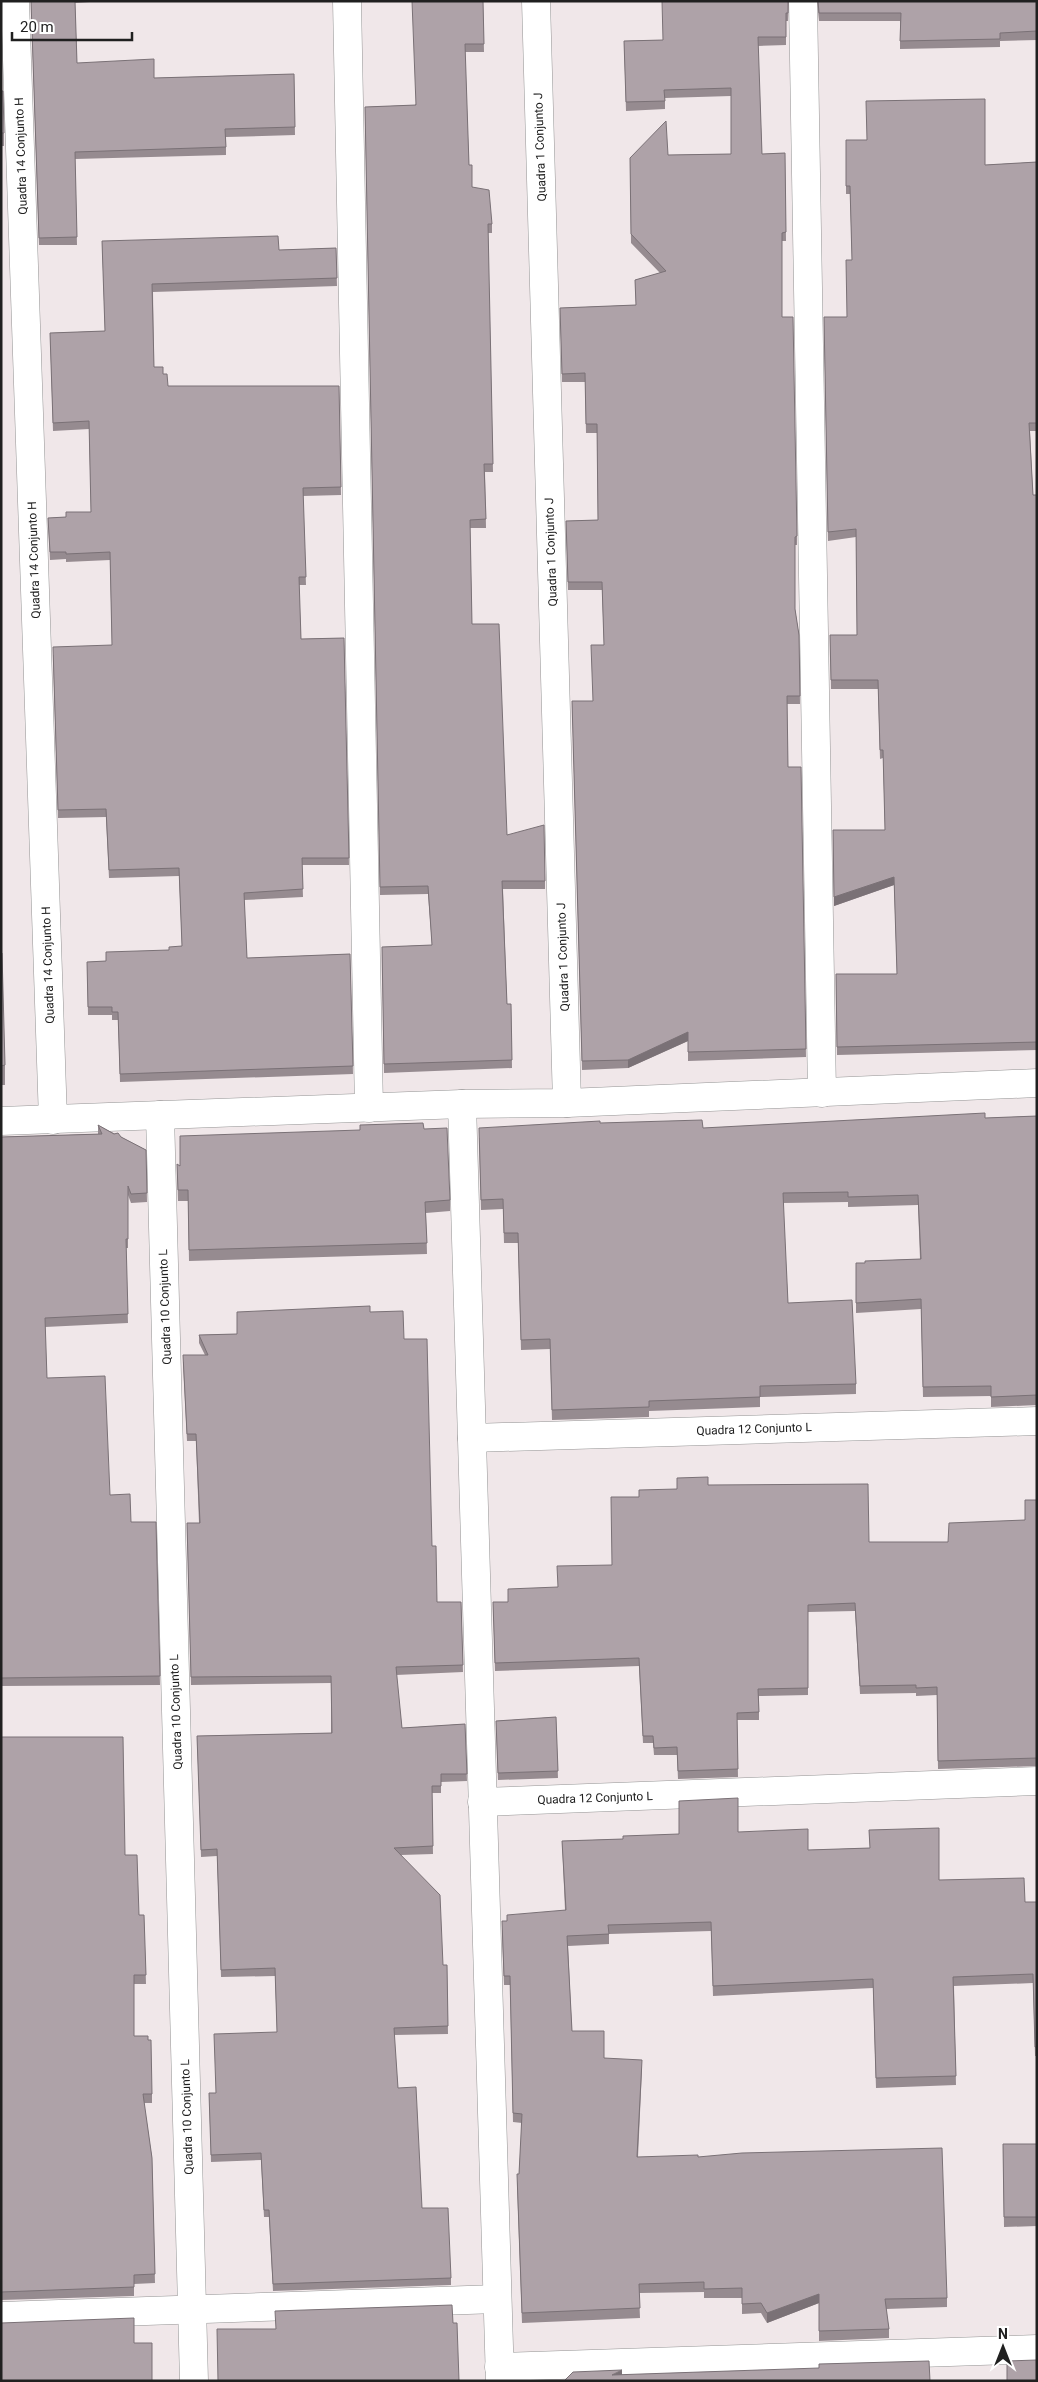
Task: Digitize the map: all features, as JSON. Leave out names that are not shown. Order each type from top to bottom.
[{"type":"street","name":"Quadra 14 Conjunto H","points":[[16,1],[53,1120]]},
{"type":"street","points":[[346,1],[369,1108]]},
{"type":"street","name":"Quadra 1 Conjunto J","points":[[536,1],[567,1103]]},
{"type":"street","points":[[803,1],[822,1093]]},
{"type":"street","points":[[1,1121],[462,1104],[567,1103],[1037,1083]]},
{"type":"street","points":[[462,1104],[499,2374],[1037,2349]]},
{"type":"street","name":"Quadra 10 Conjunto L","points":[[160,1115],[194,2381]]},
{"type":"street","name":"Quadra 12 Conjunto L","points":[[472,1438],[1037,1420]]},
{"type":"street","name":"Quadra 12 Conjunto L","points":[[482,1802],[1037,1781]]},
{"type":"street","points":[[1,2316],[497,2299]]},
{"type":"building","points":[[31,1],[75,1],[77,63],[154,59],[154,78],[294,74],[295,127],[225,129],[226,147],[75,152],[77,237],[39,238]]},
{"type":"building","points":[[412,1],[483,1],[484,44],[465,44],[469,165],[472,165],[472,187],[489,190],[492,224],[488,224],[493,464],[484,464],[486,519],[470,520],[472,624],[499,624],[507,835],[544,825],[545,881],[502,881],[507,1004],[511,1004],[512,1060],[384,1064],[382,947],[432,945],[428,886],[380,887],[365,107],[416,105]]},
{"type":"building","points":[[662,1],[788,1],[786,37],[758,37],[762,154],[785,153],[786,232],[782,233],[782,317],[793,317],[797,536],[795,537],[795,609],[799,635],[800,696],[787,696],[788,767],[801,767],[806,1049],[688,1052],[688,1032],[628,1060],[582,1061],[572,701],[593,701],[591,645],[604,645],[602,582],[568,582],[566,521],[598,520],[597,424],[586,424],[585,373],[562,374],[560,308],[636,305],[635,280],[666,271],[631,234],[630,158],[666,121],[668,155],[731,154],[731,88],[664,90],[665,101],[626,102],[624,41],[663,40]]},
{"type":"building","points":[[818,1],[1037,1],[1037,31],[1000,33],[1000,39],[900,41],[901,13],[819,13]]},
{"type":"building","points":[[1,91],[3,91],[4,133],[1,133]]},
{"type":"building","points":[[985,99],[985,165],[1037,162],[1037,423],[1029,423],[1033,495],[1037,495],[1037,1042],[837,1047],[836,974],[897,974],[894,877],[834,897],[833,830],[885,830],[883,750],[880,750],[878,680],[831,680],[830,635],[857,635],[856,529],[828,532],[824,317],[847,317],[846,260],[852,260],[850,186],[846,186],[846,140],[867,140],[866,101]]},
{"type":"building","points":[[278,236],[279,250],[336,248],[337,278],[152,284],[154,367],[163,367],[163,374],[167,374],[168,386],[339,386],[341,487],[303,488],[306,577],[299,577],[301,639],[344,638],[349,858],[302,858],[303,889],[244,893],[247,958],[350,954],[353,1066],[120,1074],[118,1012],[112,1012],[112,1007],[88,1007],[87,962],[106,961],[106,952],[169,950],[169,947],[182,946],[179,868],[109,870],[106,809],[58,810],[53,647],[112,645],[110,552],[66,554],[66,552],[50,552],[48,518],[66,517],[66,512],[91,512],[89,421],[53,423],[50,333],[105,331],[102,241]]},
{"type":"building","points":[[1,953],[5,1065],[1,1066]]},
{"type":"building","points":[[985,1113],[985,1118],[1037,1116],[1037,1395],[991,1397],[991,1386],[923,1387],[921,1299],[856,1303],[856,1263],[921,1259],[918,1195],[848,1197],[848,1192],[783,1193],[788,1303],[852,1300],[856,1384],[760,1386],[760,1397],[649,1401],[649,1407],[552,1410],[550,1339],[521,1340],[518,1233],[504,1233],[503,1199],[481,1200],[479,1128],[600,1121],[600,1123],[702,1120],[703,1128]]},
{"type":"building","points":[[423,1123],[424,1129],[447,1128],[450,1200],[425,1202],[427,1243],[189,1250],[188,1190],[178,1190],[177,1164],[180,1166],[180,1136],[360,1130],[360,1125]]},
{"type":"building","points":[[98,1125],[114,1134],[118,1133],[121,1137],[146,1150],[147,1193],[131,1194],[128,1186],[128,1239],[126,1239],[128,1314],[45,1318],[47,1378],[105,1376],[110,1495],[130,1494],[131,1522],[156,1522],[160,1676],[1,1678],[1,1137],[102,1134]]},
{"type":"building","points":[[370,1306],[370,1312],[403,1311],[404,1339],[427,1339],[432,1546],[436,1546],[437,1602],[461,1602],[463,1665],[396,1667],[402,1728],[465,1724],[467,1774],[441,1774],[441,1786],[432,1786],[433,1846],[394,1848],[440,1895],[443,1965],[447,1965],[448,2026],[394,2028],[398,2088],[416,2087],[422,2208],[448,2208],[451,2278],[273,2284],[269,2210],[264,2210],[261,2153],[211,2155],[209,2093],[216,2093],[214,2034],[277,2032],[275,1968],[221,1970],[217,1849],[201,1850],[197,1736],[332,1733],[331,1676],[191,1677],[187,1523],[200,1523],[196,1434],[187,1434],[183,1355],[208,1355],[199,1335],[237,1334],[237,1312]]},
{"type":"building","points":[[708,1477],[708,1485],[868,1484],[869,1542],[948,1542],[949,1523],[1025,1520],[1025,1500],[1037,1500],[1037,1758],[938,1761],[937,1687],[916,1688],[916,1685],[860,1686],[855,1603],[808,1605],[808,1688],[758,1689],[759,1712],[737,1713],[738,1769],[678,1771],[677,1747],[654,1748],[653,1736],[643,1736],[639,1658],[495,1663],[493,1602],[508,1602],[508,1589],[558,1587],[557,1566],[612,1565],[611,1497],[639,1497],[639,1490],[677,1489],[677,1478]]},
{"type":"building","points":[[556,1717],[558,1771],[498,1773],[496,1721]]},
{"type":"building","points":[[1,1737],[123,1737],[125,1855],[137,1855],[139,1915],[144,1915],[146,1975],[134,1975],[134,2036],[148,2036],[148,2040],[151,2040],[152,2094],[143,2094],[152,2158],[155,2274],[134,2275],[134,2287],[1,2292]]},
{"type":"building","points":[[738,1798],[738,1832],[808,1829],[808,1850],[870,1848],[869,1830],[939,1828],[939,1880],[1024,1878],[1025,1902],[1037,1902],[1037,2047],[1035,2047],[1033,1974],[953,1977],[956,2076],[876,2078],[873,1979],[713,1986],[711,1922],[608,1925],[609,1934],[567,1936],[572,2031],[604,2031],[604,2058],[642,2060],[637,2157],[698,2155],[698,2157],[742,2153],[942,2148],[947,2298],[885,2299],[889,2329],[819,2331],[819,2294],[767,2313],[761,2303],[742,2304],[742,2288],[704,2289],[704,2282],[639,2284],[640,2308],[522,2313],[517,2174],[519,2174],[522,2114],[513,2113],[510,1976],[504,1976],[502,1921],[507,1921],[507,1915],[566,1910],[562,1841],[623,1839],[623,1836],[679,1834],[679,1801]]},
{"type":"building","points":[[1003,2144],[1037,2144],[1037,2217],[1004,2217]]},
{"type":"building","points":[[452,2305],[453,2323],[457,2323],[459,2381],[218,2381],[217,2329],[276,2329],[275,2311]]},
{"type":"building","points":[[134,2318],[134,2343],[152,2343],[152,2381],[1,2381],[1,2323]]},
{"type":"building","points":[[1037,2360],[1037,2381],[1007,2381],[1007,2361]]},
{"type":"building","points":[[929,2361],[930,2381],[564,2381],[573,2372],[622,2370],[612,2375],[819,2368],[819,2364]]}]
